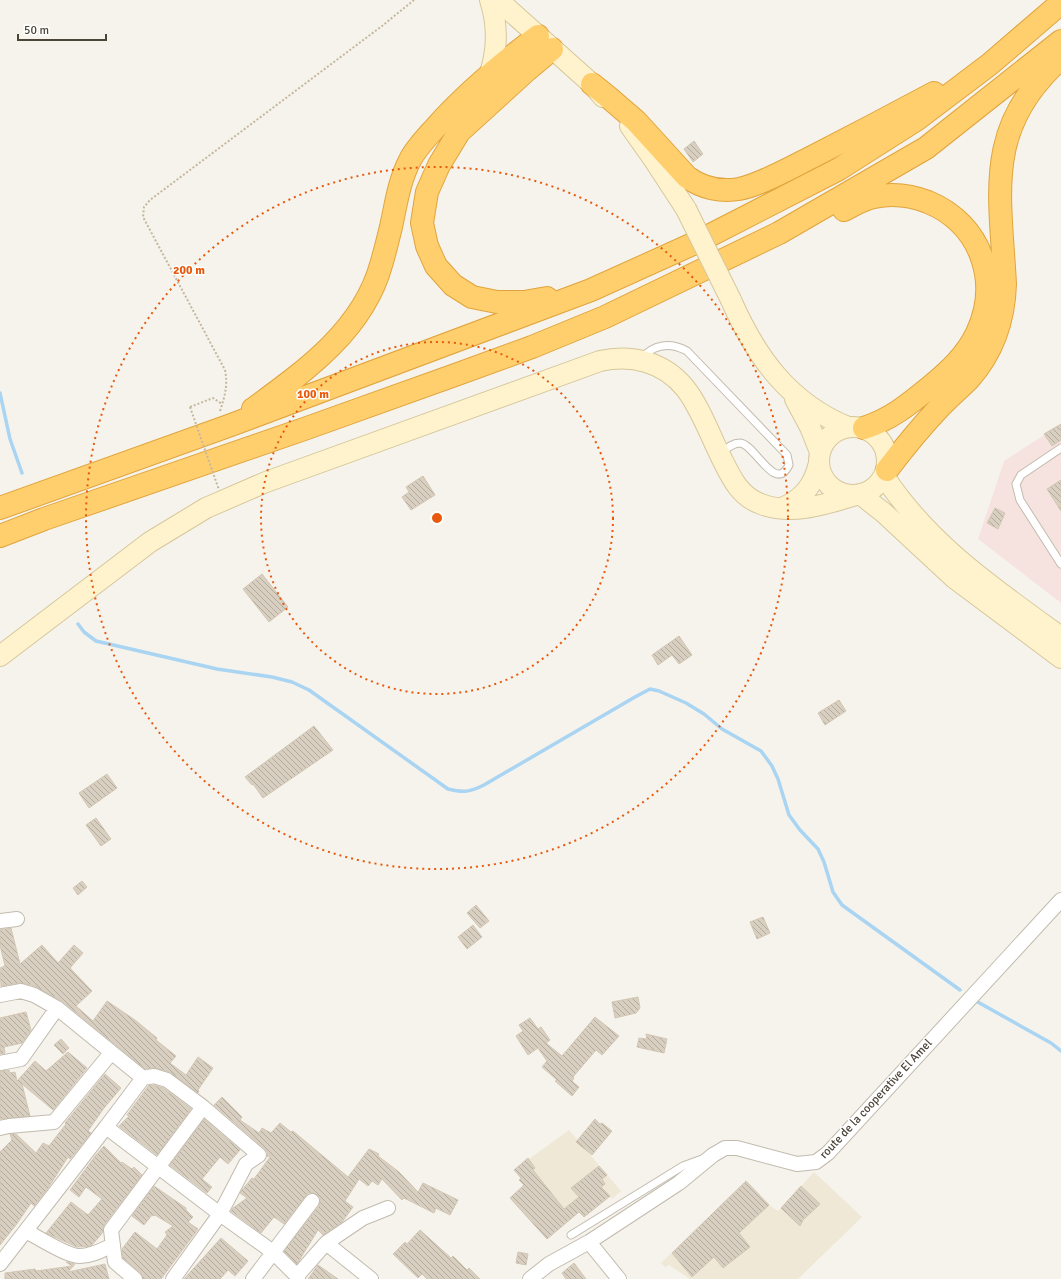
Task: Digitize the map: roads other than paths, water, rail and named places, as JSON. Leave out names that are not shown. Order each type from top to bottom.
[{"type":"highway","points":[[0,508],[222,428],[591,290],[695,243],[840,169],[916,120],[990,64],[1061,3]]},
{"type":"highway","points":[[0,536],[44,519],[315,426],[532,347],[605,317],[779,233],[926,148],[1061,41]]},
{"type":"highway","points":[[222,428],[306,369],[354,320],[369,295],[380,267],[398,194],[410,159],[447,114],[490,73],[545,43]]},
{"type":"highway","points":[[545,43],[527,70],[459,132],[439,165],[427,192],[422,223],[428,246],[436,266],[453,285],[472,297],[497,302],[524,302],[591,290]]},
{"type":"highway","points":[[885,473],[921,427],[969,379],[993,342],[1001,321],[1005,299],[1000,183],[1003,152],[1012,123],[1026,96],[1045,72],[1061,58]]},
{"type":"highway","points":[[592,84],[636,121],[687,178],[711,188],[730,190],[749,186],[790,168],[990,64]]},
{"type":"highway","points":[[779,233],[792,234],[805,232],[864,200],[895,194],[916,198],[945,211],[954,217],[975,241],[980,252],[986,274],[986,296],[982,320],[972,343],[956,364],[909,404],[890,417],[856,427]]},
{"type":"main road","points":[[490,0],[496,25],[497,41],[495,57],[490,73]]},
{"type":"main road","points":[[498,0],[592,84],[638,136],[686,209],[730,300],[755,347],[791,392],[804,415],[819,457],[822,476],[830,487],[842,493],[858,495],[884,513],[954,578],[1061,658]]},
{"type":"main road","points":[[527,70],[550,64],[566,66],[574,69]]},
{"type":"main road","points":[[0,656],[150,542],[219,502],[274,479],[600,361],[624,358],[640,360],[658,366],[668,372],[692,397],[733,481],[745,495],[761,504],[782,508],[810,508],[858,495],[874,488],[885,473],[888,462],[885,448],[876,435],[856,427],[836,422],[812,409],[791,392]]},
{"type":"main road","points":[[782,508],[797,500],[810,488],[814,480],[819,457],[826,440],[830,435],[842,428],[856,427]]},
{"type":"main road","points":[[885,473],[909,510],[948,551],[981,578],[1061,637]]},
{"type":"street","name":"route de la cooperative El Amel","points":[[530,1279],[549,1264],[589,1242],[679,1183],[713,1155],[725,1148],[737,1148],[797,1164],[816,1162],[833,1148],[1061,900]]},
{"type":"street","points":[[0,922],[16,919]]},
{"type":"street","points":[[0,995],[21,991],[34,995],[57,1008],[143,1078]]},
{"type":"street","points":[[0,1063],[21,1059],[57,1008]]},
{"type":"street","points":[[0,1128],[54,1122],[111,1053]]},
{"type":"street","points":[[0,1264],[143,1078],[154,1076],[167,1080],[203,1107],[260,1155],[246,1164],[220,1214],[173,1279]]},
{"type":"street","points":[[115,1262],[110,1230],[203,1107]]},
{"type":"street","points":[[106,1127],[157,1167],[273,1252],[298,1277],[326,1243],[364,1218],[388,1208]]},
{"type":"street","points":[[253,1279],[312,1201]]},
{"type":"street","points":[[26,1231],[70,1254],[79,1257],[96,1254],[113,1244]]},
{"type":"street","points":[[589,1242],[619,1279]]},
{"type":"street","points":[[326,1243],[371,1279]]},
{"type":"street","points":[[96,1254],[115,1262],[135,1279]]},
{"type":"lane","points":[[640,360],[650,350],[664,345],[672,345],[687,351],[787,455],[789,465],[782,473],[778,474],[772,472],[751,449],[740,443],[731,445],[719,454]]},
{"type":"lane","points":[[1061,448],[1021,475],[1016,484],[1020,500],[1061,564]]},
{"type":"lane","points":[[571,1236],[683,1166],[713,1155]]},
{"type":"waterway","points":[[0,393],[10,439],[22,473]]},
{"type":"waterway","points":[[78,624],[84,632],[96,641],[217,669],[272,677],[292,682],[309,690],[448,789],[458,791],[467,791],[484,785],[635,697],[650,689],[659,691],[686,703],[704,714],[722,729],[761,751],[772,766],[778,779],[789,815],[800,830],[818,849],[824,862],[833,892],[842,905],[960,990]]},
{"type":"waterway","points":[[976,1001],[1051,1043],[1061,1051]]}]
